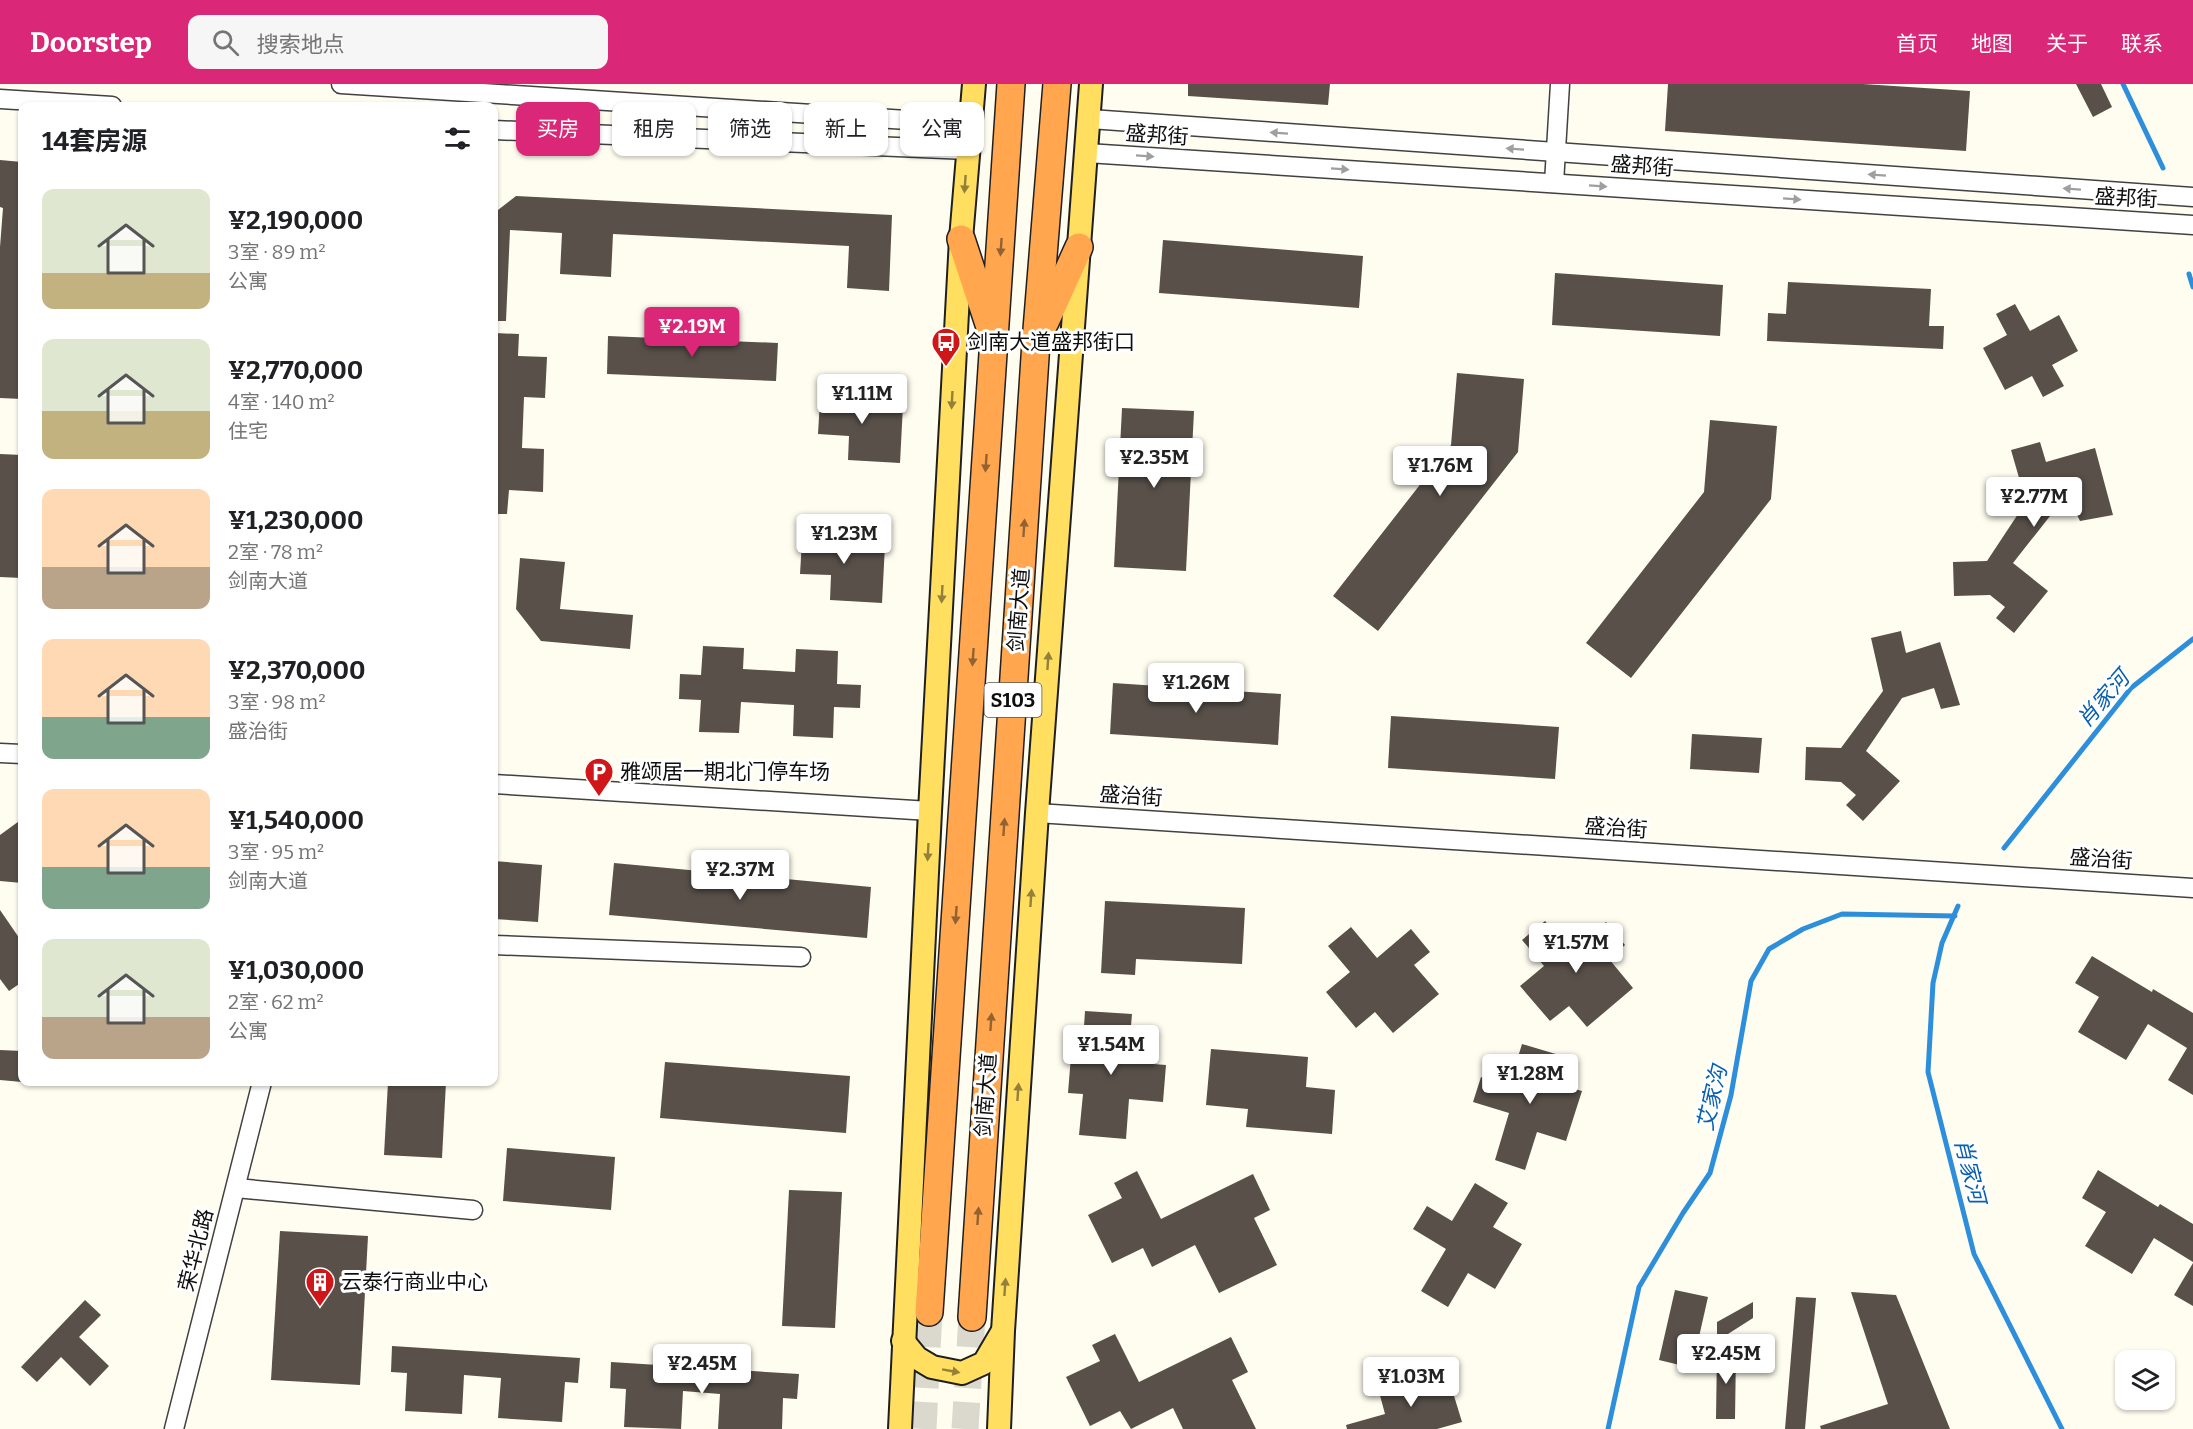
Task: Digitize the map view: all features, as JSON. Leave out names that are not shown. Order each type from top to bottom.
[{"type":"highway","name":"剑南大道","points":[[930,1312],[1011,84]]},
{"type":"highway","name":"剑南大道","points":[[972,1317],[1036,342],[1057,84]]},
{"type":"highway","points":[[961,239],[994,341]]},
{"type":"highway","points":[[1036,342],[1079,247]]},
{"type":"main road","points":[[972,102],[974,84]]},
{"type":"main road","points":[[999,1429],[1002,1332],[1037,813],[1091,84]]},
{"type":"main road","points":[[900,1429],[930,811],[968,156]]},
{"type":"main road","points":[[903,1341],[917,1359],[932,1367],[962,1373],[984,1363],[1002,1332]]},
{"type":"street","points":[[340,84],[424,93],[900,120]]},
{"type":"street","points":[[1554,183],[1560,84]]},
{"type":"street","points":[[0,99],[48,102]]},
{"type":"street","name":"盛邦街","points":[[1090,119],[2193,197]]},
{"type":"street","points":[[498,130],[900,147]]},
{"type":"street","name":"盛邦街","points":[[1087,153],[2193,225]]},
{"type":"street","points":[[0,753],[18,754]]},
{"type":"street","points":[[498,784],[930,811]]},
{"type":"street","name":"盛治街","points":[[1037,813],[2193,888]]},
{"type":"street","points":[[498,945],[801,957]]},
{"type":"street","name":"荣华北路","points":[[174,1429],[261,1086]]},
{"type":"street","points":[[236,1188],[473,1210]]},
{"type":"building","points":[[1188,84],[1330,84],[1328,105],[1188,96]]},
{"type":"building","points":[[1668,84],[1863,84],[1970,91],[1966,151],[1665,131]]},
{"type":"building","points":[[2076,84],[2101,84],[2112,107],[2093,117]]},
{"type":"building","points":[[0,160],[18,162],[18,399],[0,398],[0,247],[3,208],[0,207]]},
{"type":"building","points":[[516,196],[892,215],[889,291],[847,288],[849,246],[613,234],[611,277],[560,274],[562,233],[510,230],[506,321],[498,321],[498,210]]},
{"type":"building","points":[[1163,240],[1363,256],[1359,308],[1159,293]]},
{"type":"building","points":[[1555,273],[1723,285],[1720,336],[1552,325]]},
{"type":"building","points":[[1788,282],[1931,289],[1929,326],[1944,326],[1943,349],[1767,341],[1768,313],[1786,314]]},
{"type":"building","points":[[2015,304],[2030,331],[2059,315],[2078,351],[2052,365],[2064,386],[2043,397],[2032,376],[2005,390],[1983,348],[2007,335],[1996,314]]},
{"type":"building","points":[[498,333],[519,334],[518,356],[547,357],[545,398],[524,397],[522,448],[544,449],[543,492],[509,490],[507,514],[498,514]]},
{"type":"building","points":[[608,336],[778,343],[776,381],[607,374]]},
{"type":"building","points":[[1457,373],[1524,379],[1518,452],[1378,631],[1333,596],[1451,445]]},
{"type":"building","points":[[821,383],[850,385],[849,402],[903,405],[900,463],[848,460],[849,436],[818,434]]},
{"type":"building","points":[[1122,408],[1194,411],[1186,571],[1114,567]]},
{"type":"building","points":[[1710,420],[1777,426],[1771,499],[1631,678],[1586,643],[1704,492]]},
{"type":"building","points":[[2040,442],[2046,462],[2095,448],[2113,515],[2080,521],[2071,503],[2054,511],[2013,563],[2048,591],[2014,633],[1996,618],[2005,607],[1990,595],[1954,596],[1953,562],[1987,561],[2026,502],[2011,450]]},
{"type":"building","points":[[0,454],[18,455],[18,578],[0,577]]},
{"type":"building","points":[[803,523],[832,524],[831,542],[885,545],[882,603],[830,600],[831,575],[800,574]]},
{"type":"building","points":[[520,558],[565,562],[560,609],[633,615],[630,649],[541,641],[516,609]]},
{"type":"building","points":[[1901,631],[1906,653],[1940,642],[1960,705],[1941,709],[1934,688],[1902,698],[1866,751],[1900,781],[1863,821],[1846,805],[1856,795],[1841,782],[1805,780],[1806,747],[1841,748],[1883,691],[1871,638]]},
{"type":"building","points":[[703,646],[744,648],[743,669],[795,672],[796,649],[838,651],[837,684],[861,685],[860,708],[834,707],[833,738],[793,736],[794,705],[741,702],[739,733],[699,732],[701,700],[679,699],[680,674],[701,675]]},
{"type":"building","points":[[1113,683],[1281,694],[1278,745],[1110,734]]},
{"type":"building","points":[[1391,716],[1559,727],[1555,779],[1388,768]]},
{"type":"building","points":[[1692,734],[1762,738],[1759,773],[1690,769]]},
{"type":"building","points":[[18,822],[18,883],[0,881],[0,835]]},
{"type":"building","points":[[498,861],[542,865],[538,922],[498,919]]},
{"type":"building","points":[[614,863],[871,887],[867,938],[609,915]]},
{"type":"building","points":[[1105,901],[1245,908],[1242,964],[1136,959],[1135,975],[1101,973]]},
{"type":"building","points":[[0,910],[18,936],[18,985],[9,991],[0,979]]},
{"type":"building","points":[[1545,921],[1571,951],[1606,922],[1625,945],[1609,959],[1633,988],[1587,1027],[1569,1006],[1550,1021],[1520,986],[1544,966],[1522,940]]},
{"type":"building","points":[[1351,927],[1377,958],[1411,929],[1430,952],[1414,965],[1439,994],[1393,1033],[1375,1012],[1356,1028],[1326,992],[1350,972],[1328,946]]},
{"type":"building","points":[[2092,956],[2152,992],[2153,989],[2193,1013],[2193,1095],[2168,1080],[2187,1048],[2148,1024],[2126,1060],[2078,1032],[2099,997],[2075,983]]},
{"type":"building","points":[[1085,1011],[1132,1014],[1128,1062],[1166,1065],[1163,1102],[1129,1099],[1126,1139],[1079,1135],[1083,1094],[1068,1093],[1071,1056],[1082,1057]]},
{"type":"building","points":[[1522,1044],[1559,1055],[1550,1082],[1582,1091],[1566,1141],[1537,1132],[1525,1170],[1495,1160],[1509,1113],[1473,1102],[1481,1077],[1509,1086]]},
{"type":"building","points":[[1211,1049],[1308,1057],[1306,1087],[1335,1090],[1332,1134],[1246,1127],[1248,1109],[1206,1105]]},
{"type":"building","points":[[0,1050],[18,1051],[18,1082],[0,1080]]},
{"type":"building","points":[[665,1062],[850,1076],[846,1133],[660,1118]]},
{"type":"building","points":[[388,1086],[446,1086],[442,1158],[384,1155]]},
{"type":"building","points":[[507,1148],[615,1157],[611,1210],[503,1201]]},
{"type":"building","points":[[2098,1170],[2158,1207],[2160,1204],[2193,1224],[2193,1262],[2154,1238],[2132,1274],[2085,1246],[2106,1212],[2082,1198]]},
{"type":"building","points":[[1137,1171],[1161,1219],[1253,1174],[1270,1210],[1254,1218],[1277,1265],[1219,1293],[1195,1245],[1152,1267],[1143,1248],[1112,1263],[1088,1215],[1122,1198],[1114,1183]]},
{"type":"building","points":[[1475,1183],[1508,1203],[1493,1227],[1522,1244],[1495,1289],[1468,1273],[1448,1307],[1421,1291],[1446,1249],[1413,1229],[1427,1206],[1452,1221]]},
{"type":"building","points":[[789,1190],[842,1192],[835,1328],[782,1326]]},
{"type":"building","name":"云泰行商业中心","points":[[280,1231],[368,1236],[360,1385],[271,1380]]},
{"type":"building","points":[[2193,1263],[2193,1306],[2174,1295]]},
{"type":"building","points":[[1675,1290],[1708,1297],[1692,1368],[1659,1360]]},
{"type":"building","points":[[1851,1292],[1896,1295],[1950,1429],[1821,1429],[1820,1426],[1888,1404]]},
{"type":"building","points":[[1796,1297],[1816,1298],[1805,1429],[1785,1429]]},
{"type":"building","points":[[85,1300],[101,1315],[79,1337],[109,1366],[90,1386],[61,1357],[37,1382],[21,1367]]},
{"type":"building","points":[[1753,1302],[1753,1318],[1717,1341],[1717,1322]]},
{"type":"building","points":[[1115,1334],[1139,1382],[1231,1337],[1248,1372],[1232,1380],[1256,1429],[1183,1429],[1173,1408],[1131,1429],[1120,1411],[1090,1426],[1066,1377],[1100,1361],[1092,1345]]},
{"type":"building","points":[[392,1346],[580,1358],[578,1383],[565,1382],[562,1422],[498,1418],[501,1378],[464,1375],[462,1414],[405,1411],[407,1373],[391,1372]]},
{"type":"building","points":[[1717,1351],[1736,1351],[1735,1419],[1716,1419]]},
{"type":"building","points":[[611,1362],[799,1374],[797,1399],[783,1398],[782,1429],[718,1429],[720,1394],[683,1391],[681,1429],[624,1427],[626,1389],[610,1388]]},
{"type":"building","points":[[1400,1370],[1409,1398],[1451,1386],[1462,1422],[1437,1429],[1347,1429],[1346,1425],[1385,1414],[1375,1377]]},
{"type":"waterway","name":"肖家河","points":[[2123,84],[2163,168]]},
{"type":"waterway","name":"肖家河","points":[[2189,274],[2193,287]]},
{"type":"waterway","name":"肖家河","points":[[2004,848],[2131,688],[2193,639]]},
{"type":"waterway","name":"肖家河","points":[[1958,906],[1942,943],[1933,983],[1928,1072],[1974,1254],[2062,1429]]},
{"type":"waterway","name":"艾家沟","points":[[1608,1429],[1639,1287],[1710,1173],[1731,1095],[1751,981],[1769,949],[1803,929],[1842,914],[1955,916]]},
{"type":"tunnel","points":[[923,1429],[929,1312]]},
{"type":"tunnel","points":[[965,1429],[972,1317]]},
{"type":"place","name":"剑南大道盛邦街口","points":[[946,368]]},
{"type":"place","name":"雅颂居一期北门停车场","points":[[599,798]]},
{"type":"place","name":"云泰行商业中心","points":[[320,1308]]}]
